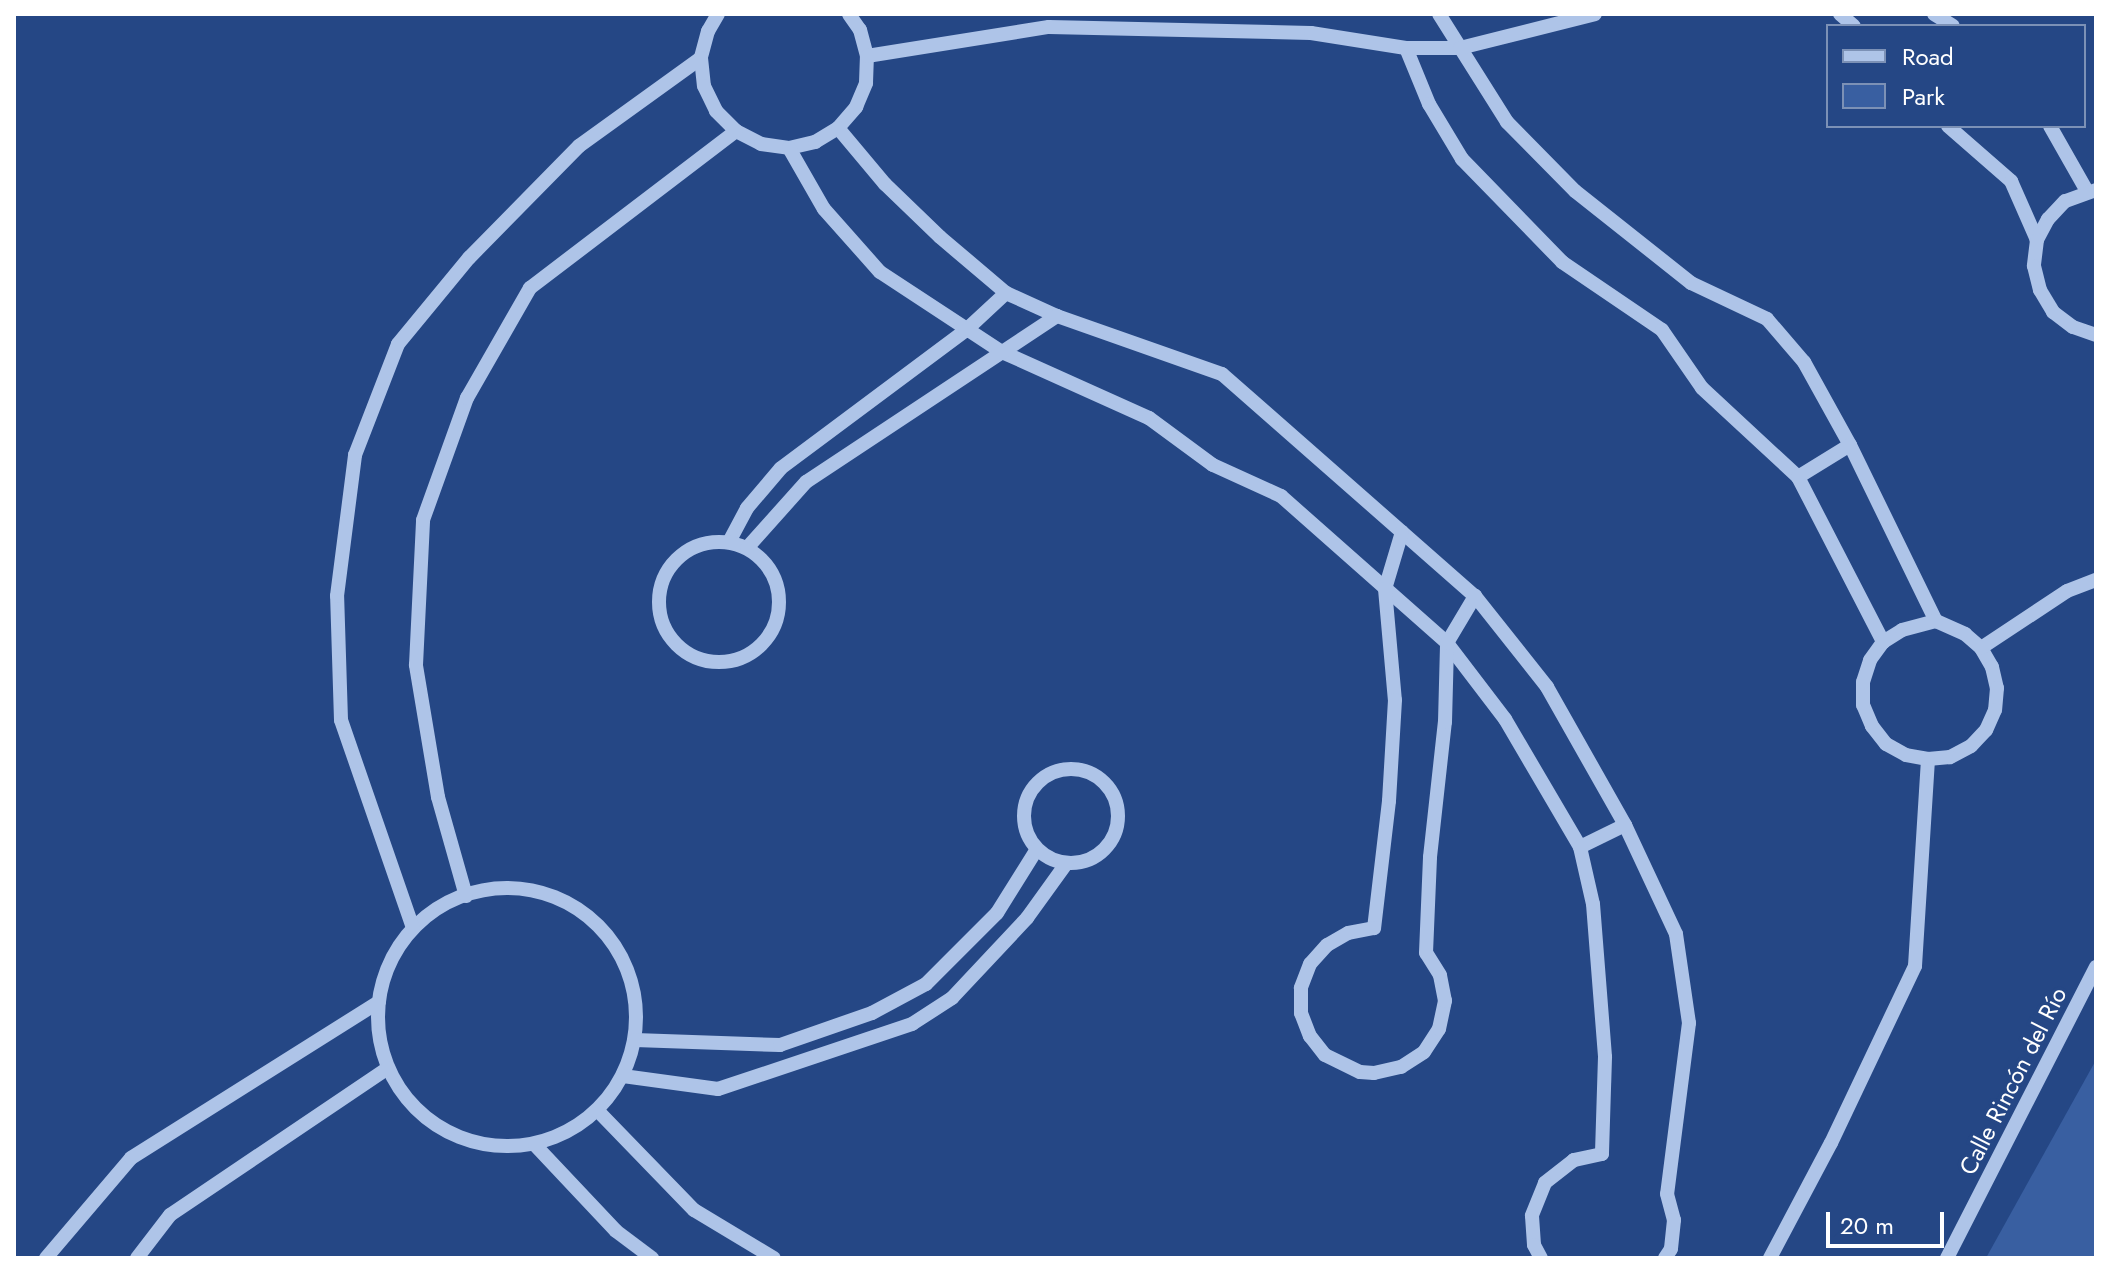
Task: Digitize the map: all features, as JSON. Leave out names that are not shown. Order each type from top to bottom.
[{"type":"street","points":[[718,14],[708,31],[701,58],[704,86],[716,111],[736,131],[761,144],[789,148],[815,142],[838,128],[856,107],[866,83],[867,56],[860,30],[849,14]]},
{"type":"street","points":[[1439,14],[1507,122],[1575,191],[1691,283],[1767,319],[1804,362],[1850,445],[1936,621]]},
{"type":"street","points":[[867,56],[1049,27],[1311,33],[1406,48],[1460,48],[1595,14]]},
{"type":"street","points":[[1406,48],[1429,104],[1462,159],[1562,262],[1662,330],[1702,388],[1798,477],[1883,642]]},
{"type":"street","points":[[413,928],[341,720],[337,596],[355,455],[398,344],[469,258],[579,146],[701,58]]},
{"type":"street","points":[[838,128],[885,184],[1006,293],[1057,316],[1222,374],[1475,596],[1547,687],[1625,825],[1676,934],[1689,1023],[1667,1194],[1674,1220],[1671,1249],[1665,1258]]},
{"type":"street","points":[[1950,128],[2011,181],[2037,240]]},
{"type":"street","points":[[2051,128],[2091,190],[2056,210],[2037,240],[2034,266],[2053,312],[2073,327],[2096,335]]},
{"type":"street","points":[[466,896],[438,797],[416,665],[423,520],[467,398],[530,288],[736,131]]},
{"type":"street","points":[[789,148],[824,209],[880,272],[965,331],[1002,352],[1149,418],[1213,465],[1281,496],[1447,643],[1505,719],[1580,847],[1593,904],[1605,1057],[1602,1154],[1574,1160],[1545,1183],[1532,1216],[1534,1245],[1541,1258]]},
{"type":"street","points":[[729,542],[747,508],[781,468],[965,331],[1006,293]]},
{"type":"street","points":[[747,548],[806,482],[1057,316]]},
{"type":"street","points":[[1798,477],[1850,445]]},
{"type":"street","points":[[1402,532],[1385,589],[1395,700],[1389,801],[1374,928],[1348,933],[1327,945],[1310,964],[1301,988],[1301,1013],[1310,1036],[1325,1055],[1360,1072],[1374,1073],[1401,1067],[1424,1052],[1439,1029],[1445,1001],[1440,975],[1426,953],[1430,857],[1445,722],[1447,643],[1475,596]]},
{"type":"street","points":[[708,542],[729,542],[747,548],[763,560],[774,577],[779,596],[778,616],[770,634],[757,649],[740,659],[721,663],[701,659],[683,650],[670,636],[661,618],[661,588],[674,561],[690,549],[708,542]]},
{"type":"street","points":[[1981,648],[2067,591],[2096,580]]},
{"type":"street","points":[[1936,621],[1965,634],[1981,648],[1992,667],[1997,688],[1995,710],[1986,730],[1971,746],[1950,757],[1928,759],[1906,755],[1886,744],[1872,726],[1863,705],[1863,682],[1870,660],[1883,642],[1902,630],[1936,621]]},
{"type":"street","points":[[1770,1258],[1831,1143],[1915,966],[1928,759]]},
{"type":"street","points":[[1059,770],[1092,774],[1113,794],[1118,822],[1114,836],[1094,858],[1066,864],[1037,849],[1028,836],[1024,820],[1025,803],[1032,788],[1044,777],[1059,770]]},
{"type":"street","points":[[1580,847],[1625,825]]},
{"type":"street","points":[[635,1040],[780,1045],[872,1013],[926,984],[997,913],[1037,849]]},
{"type":"street","points":[[623,1076],[718,1089],[912,1024],[952,998],[1027,918],[1066,864]]},
{"type":"street","points":[[484,889],[526,889],[565,901],[598,926],[623,960],[635,999],[635,1040],[623,1076],[598,1111],[569,1132],[535,1145],[491,1146],[448,1133],[413,1106],[388,1068],[379,1036],[379,1002],[390,962],[413,928],[446,903],[466,896],[484,889]]},
{"type":"street","name":"Calle Rincón del Río","points":[[1947,1258],[2096,967]]},
{"type":"street","points":[[46,1258],[131,1158],[379,1002]]},
{"type":"street","points":[[137,1258],[170,1215],[388,1068]]},
{"type":"street","points":[[598,1111],[694,1210],[774,1258]]},
{"type":"street","points":[[535,1145],[616,1231],[652,1258]]},
{"type":"green space","points":[[2096,1060],[2096,1258],[1986,1258]]}]
